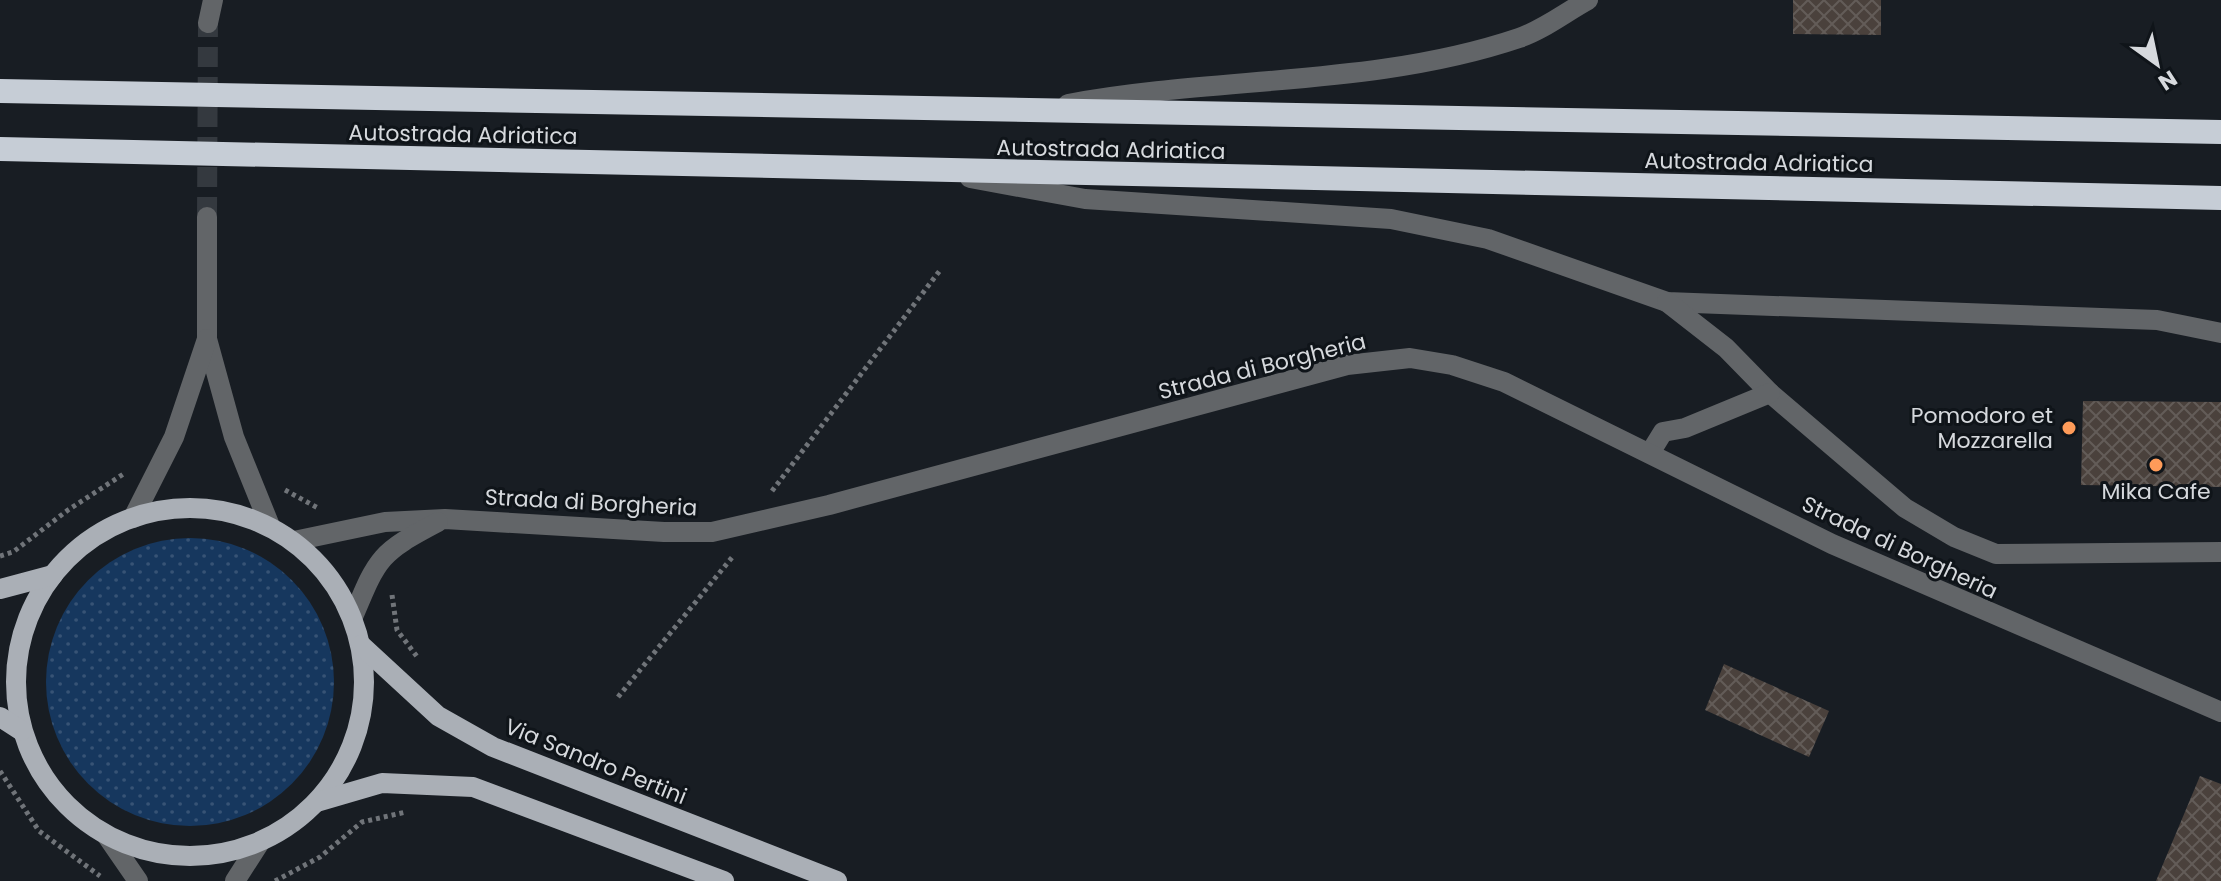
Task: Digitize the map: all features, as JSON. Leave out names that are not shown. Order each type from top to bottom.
[{"type":"highway","name":"Autostrada Adriatica","points":[[0,91],[2221,132]]},
{"type":"highway","name":"Autostrada Adriatica","points":[[0,149],[2221,198]]},
{"type":"main road","points":[[179,508],[226,511],[270,526],[294,541],[329,575],[353,617],[361,645],[364,701],[349,756],[317,802],[291,825],[260,842],[209,856],[156,854],[107,836],[70,809],[41,774],[22,731],[15,677],[26,623],[53,575],[89,540],[133,518],[179,508]]},
{"type":"main road","points":[[0,589],[53,575]]},
{"type":"main road","name":"Via Sandro Pertini","points":[[361,645],[438,716],[493,747],[837,881]]},
{"type":"main road","points":[[0,717],[22,731]]},
{"type":"main road","points":[[317,802],[382,783],[473,787],[724,881]]},
{"type":"street","points":[[208,23],[213,0]]},
{"type":"street","points":[[1044,108],[1142,90],[1393,69],[1521,38],[1588,0]]},
{"type":"street","points":[[928,171],[1085,199],[1391,219],[1488,239],[1667,302],[2157,320],[2221,333]]},
{"type":"street","points":[[207,217],[207,339],[234,437],[270,526]]},
{"type":"street","points":[[1667,302],[1726,348],[1770,393],[1905,508],[1954,537],[1996,554],[2221,552]]},
{"type":"street","points":[[133,518],[174,437],[207,339]]},
{"type":"street","name":"Strada di Borgheria","points":[[294,541],[385,522],[445,519],[712,532],[1347,365],[1410,358],[1452,365],[1504,382],[1846,550],[2221,712]]},
{"type":"street","points":[[1650,453],[1663,432],[1685,428],[1770,393]]},
{"type":"street","points":[[353,617],[375,565],[398,543],[445,519]]},
{"type":"street","points":[[107,836],[138,881]]},
{"type":"street","points":[[235,881],[260,842]]},
{"type":"path","points":[[618,697],[725,570],[777,483],[941,269]]},
{"type":"path","points":[[0,556],[13,552],[68,510],[126,473],[131,462]]},
{"type":"path","points":[[278,479],[285,490],[331,515]]},
{"type":"path","points":[[395,586],[391,597],[397,630],[420,661]]},
{"type":"path","points":[[0,771],[39,831],[107,881]]},
{"type":"path","points":[[275,881],[320,857],[362,822],[415,810]]},
{"type":"shaded area","points":[[176,538],[204,538],[232,544],[258,555],[282,570],[302,590],[328,640],[334,682],[328,724],[317,750],[302,774],[282,794],[232,820],[204,826],[176,826],[148,820],[122,809],[98,794],[78,774],[52,724],[46,696],[46,668],[52,640],[63,614],[78,590],[98,570],[148,544]]},
{"type":"building","points":[[1793,0],[1881,0],[1881,35],[1793,34]]},
{"type":"building","points":[[2083,401],[2221,402],[2221,487],[2081,485]]},
{"type":"building","points":[[1724,664],[1829,711],[1809,757],[1705,710]]},
{"type":"building","points":[[2200,776],[2221,784],[2221,881],[2156,881]]},
{"type":"tunnel","points":[[207,217],[208,23]]},
{"type":"place","name":"Pomodoro et Mozzarella","points":[[2069,428]]},
{"type":"place","name":"Mika Cafe","points":[[2156,465]]}]
